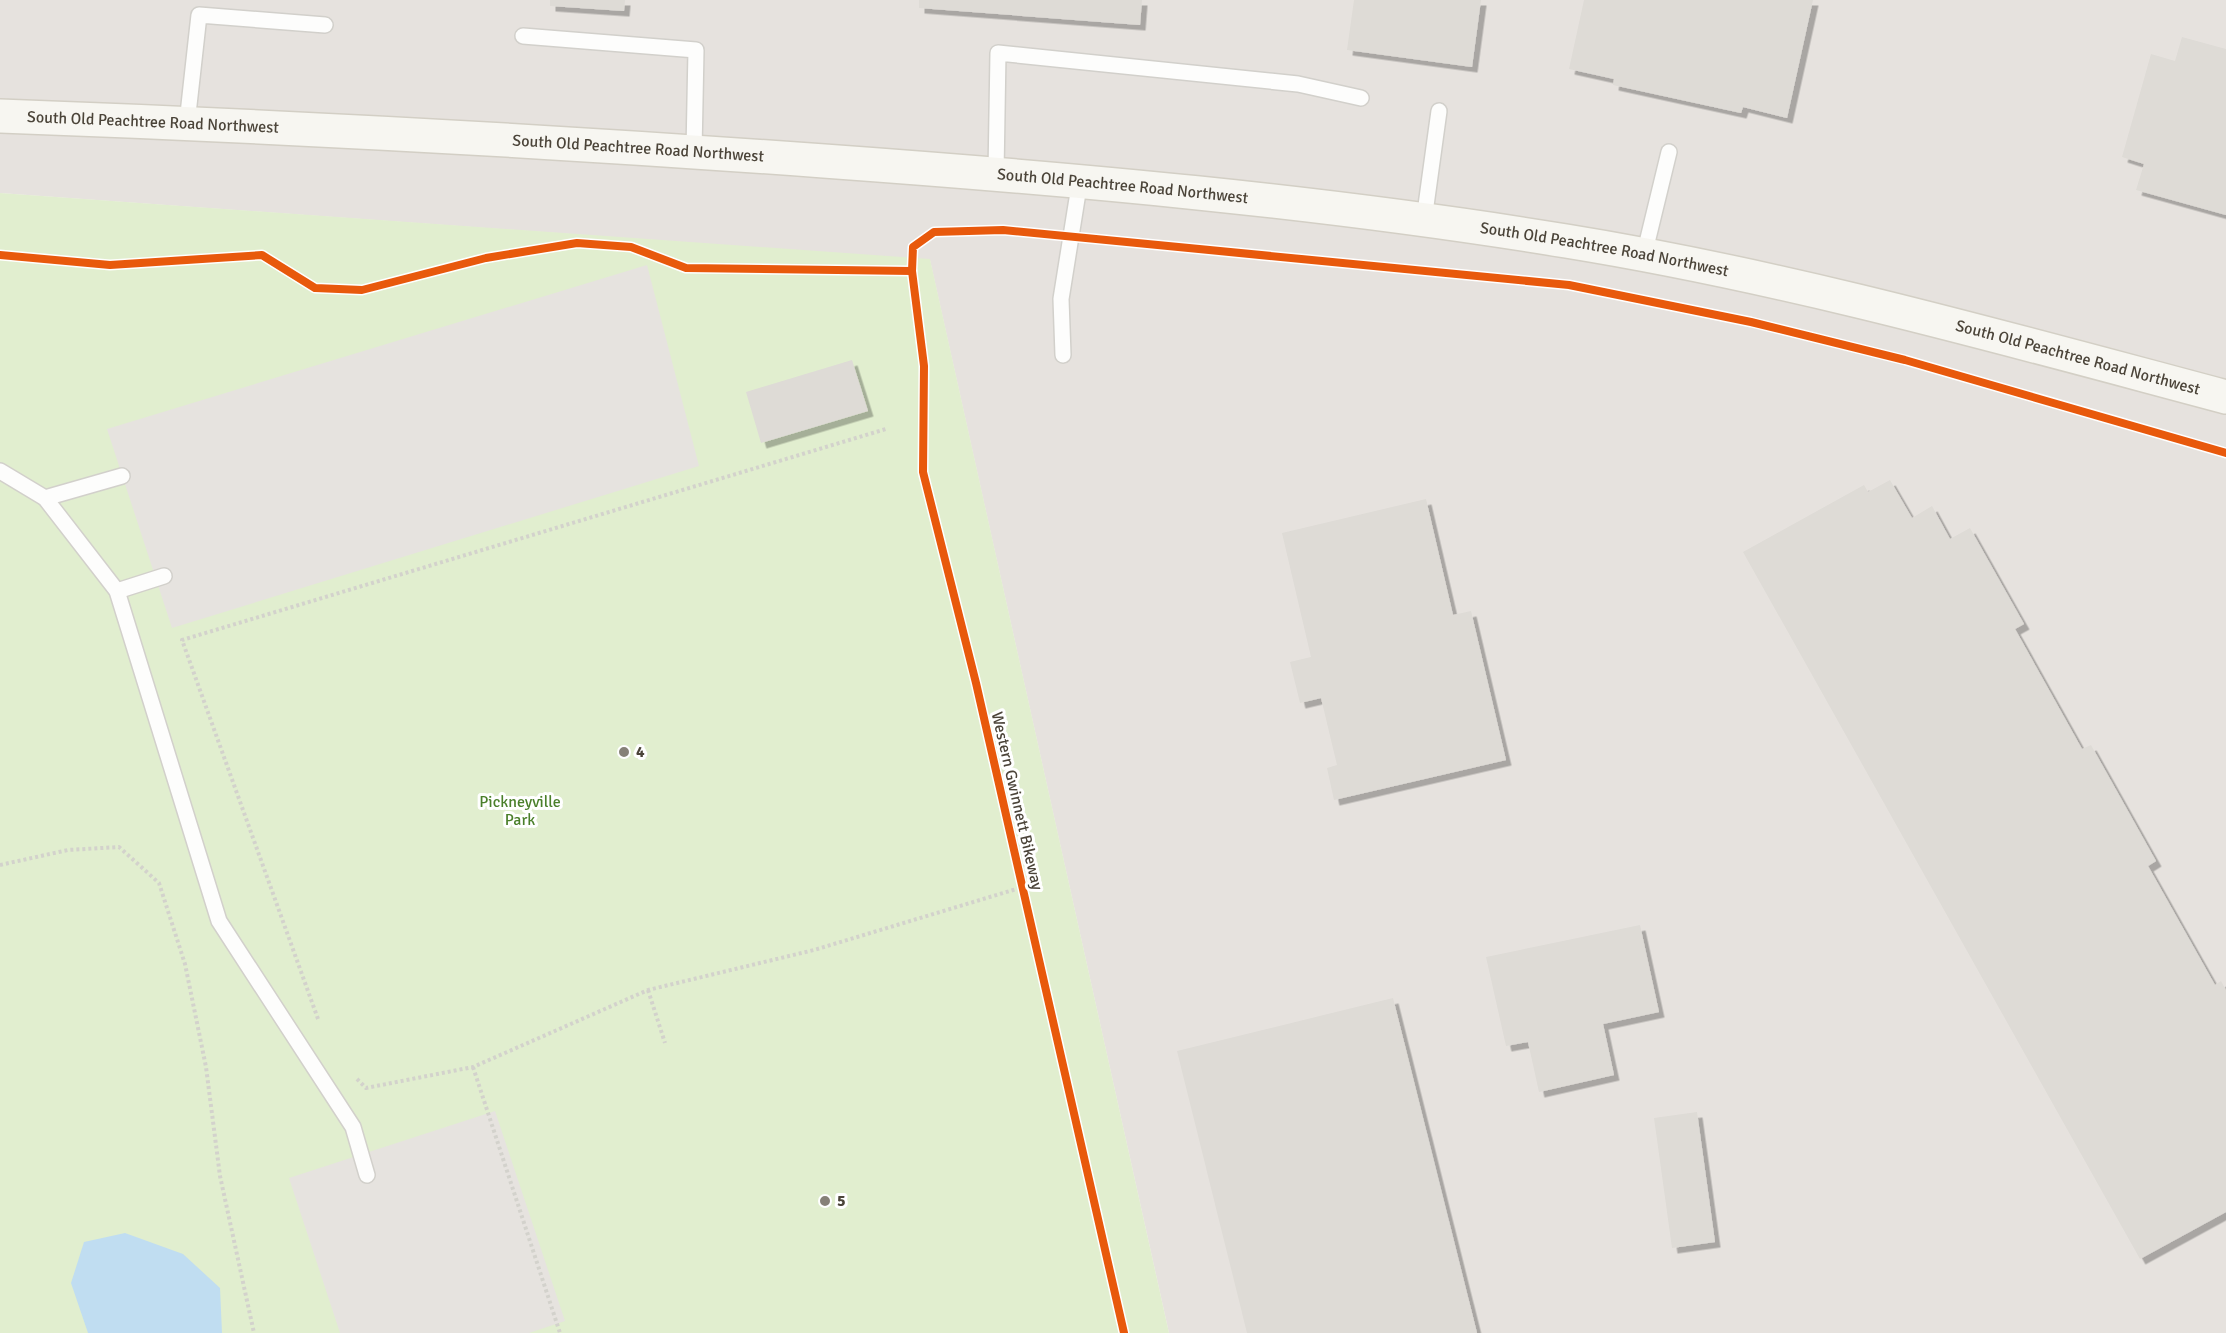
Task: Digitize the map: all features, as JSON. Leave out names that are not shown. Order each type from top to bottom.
[{"type":"street","name":"South Old Peachtree Road Northwest","points":[[0,116],[406,133],[694,151],[1080,180],[1332,206],[1644,255],[1972,329],[2226,397]]},
{"type":"lane","points":[[187,123],[199,15],[325,26]]},
{"type":"lane","points":[[523,36],[696,50],[694,151]]},
{"type":"lane","points":[[996,174],[998,53],[1298,84],[1361,98]]},
{"type":"lane","points":[[1424,220],[1439,111]]},
{"type":"lane","points":[[1644,255],[1669,152]]},
{"type":"lane","points":[[1063,355],[1061,299],[1080,180]]},
{"type":"lane","points":[[0,471],[45,498],[117,591],[219,921],[353,1127],[367,1175]]},
{"type":"lane","points":[[45,498],[122,476]]},
{"type":"lane","points":[[117,591],[164,576]]},
{"type":"path","points":[[320,1024],[182,640],[886,429]]},
{"type":"path","points":[[0,865],[68,850],[119,848],[159,883],[185,964],[206,1067],[220,1176],[254,1333]]},
{"type":"path","points":[[366,1088],[473,1067],[648,990],[814,950],[1023,887]]},
{"type":"path","points":[[648,990],[665,1043]]},
{"type":"path","points":[[473,1067],[560,1333]]},
{"type":"shaded area","points":[[0,0],[2226,0],[2226,1333],[1169,1333],[930,260],[0,193]]},
{"type":"shaded area","points":[[647,265],[699,466],[172,628],[107,429]]},
{"type":"shaded area","points":[[495,1111],[565,1321],[529,1333],[340,1333],[289,1178]]},
{"type":"green space","name":"Pickneyville Park","points":[[0,193],[930,259],[1169,1333],[0,1333]]},
{"type":"water","points":[[125,1233],[183,1254],[220,1288],[222,1333],[88,1333],[71,1283],[84,1242]]},
{"type":"building","points":[[550,0],[625,0],[624,11],[550,6]]},
{"type":"building","points":[[919,0],[1142,0],[1140,25],[919,8]]},
{"type":"building","points":[[1354,0],[1481,0],[1472,67],[1347,50]]},
{"type":"building","points":[[1584,0],[1813,0],[1787,118],[1743,107],[1741,113],[1613,85],[1614,79],[1569,69]]},
{"type":"building","points":[[2182,37],[2226,49],[2226,215],[2136,190],[2144,164],[2122,157],[2151,54],[2175,61]]},
{"type":"building","points":[[852,360],[868,411],[761,443],[746,392]]},
{"type":"building","points":[[1890,480],[1912,518],[1932,506],[1950,539],[1970,528],[2024,624],[2015,629],[2082,749],[2091,745],[2156,861],[2148,866],[2215,985],[2221,981],[2226,990],[2226,1212],[2140,1259],[1743,552],[1864,485],[1868,492]]},
{"type":"building","points":[[1426,499],[1453,615],[1471,611],[1506,760],[1334,800],[1327,768],[1337,765],[1321,698],[1300,703],[1290,662],[1311,657],[1282,533]]},
{"type":"building","points":[[1640,925],[1659,1012],[1603,1024],[1614,1075],[1539,1092],[1528,1042],[1506,1046],[1486,957]]},
{"type":"building","points":[[1393,998],[1477,1333],[1247,1333],[1177,1051]]},
{"type":"building","points":[[1697,1112],[1715,1242],[1672,1248],[1654,1118]]},
{"type":"cycle path","name":"Western Gwinnett Bikeway","points":[[1124,1333],[976,683],[923,472],[924,366],[912,271],[913,247],[934,232],[1003,230],[1569,285],[1751,322],[1905,360],[2226,453]]},
{"type":"cycle path","points":[[0,255],[110,265],[262,255],[315,288],[362,290],[486,258],[577,243],[631,247],[686,268],[912,271]]},
{"type":"place","name":"4","points":[[624,752]]},
{"type":"place","name":"5","points":[[825,1201]]}]
